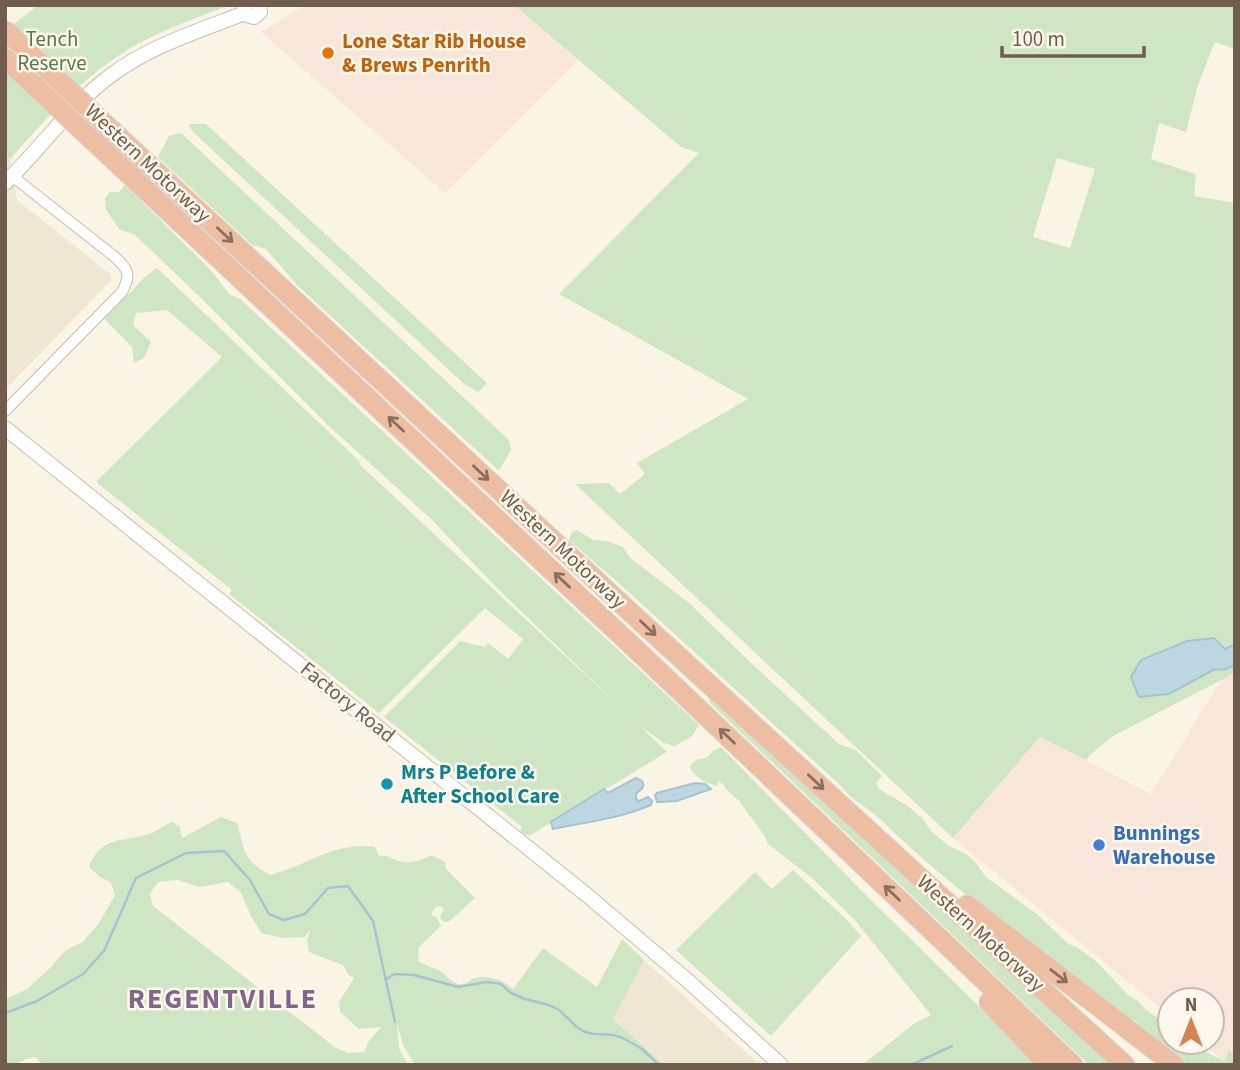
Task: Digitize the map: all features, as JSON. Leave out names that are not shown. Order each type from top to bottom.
[{"type":"highway","name":"Western Motorway","points":[[5,30],[608,591],[1125,1065]]},
{"type":"highway","name":"Western Motorway","points":[[5,58],[643,656],[1073,1065]]},
{"type":"highway","points":[[887,847],[944,886],[1174,1065]]},
{"type":"highway","points":[[942,940],[987,1000],[1048,1065]]},
{"type":"street","points":[[5,411],[122,292],[128,282],[127,270],[115,257],[9,180],[57,126],[98,86],[138,57],[255,7]]},
{"type":"street","name":"Factory Road","points":[[5,428],[588,896],[679,973],[780,1065]]},
{"type":"shaded area","points":[[305,5],[514,5],[578,60],[445,193],[261,32]]},
{"type":"shaded area","points":[[5,154],[10,159],[17,200],[111,275],[111,280],[5,390]]},
{"type":"shaded area","points":[[1235,673],[1235,1065],[1229,1065],[1218,1056],[1226,1056],[1226,986],[1156,986],[1156,1005],[953,838],[1040,737],[1151,794],[1221,680]]},
{"type":"shaded area","points":[[644,960],[760,1065],[664,1065],[613,1019]]},
{"type":"green space","name":"Tench Reserve","points":[[38,5],[229,5],[157,34],[116,57],[68,97],[10,159],[5,154],[5,31]]},
{"type":"green space","points":[[514,5],[1235,5],[1235,49],[1215,42],[1198,85],[1186,132],[1159,123],[1151,159],[1196,174],[1194,196],[1235,203],[1235,673],[1113,736],[1086,760],[1040,737],[953,838],[575,484],[609,483],[620,494],[645,474],[637,463],[748,399],[559,294],[699,153],[681,147]],"holes":[[[1057,158],[1095,169],[1070,248],[1033,237]]]},
{"type":"green space","points":[[189,124],[206,124],[487,383],[478,392],[464,384],[191,130]]},
{"type":"green space","points":[[181,133],[509,440],[511,450],[499,471],[298,286],[266,249],[252,245],[158,157],[169,136]]},
{"type":"green space","points":[[125,185],[210,269],[229,294],[240,299],[699,725],[692,736],[675,746],[664,743],[640,726],[667,752],[529,836],[521,832],[522,827],[384,717],[460,641],[485,647],[488,643],[508,659],[523,639],[485,608],[379,713],[229,594],[232,590],[96,482],[222,357],[167,310],[136,313],[133,325],[151,342],[144,358],[134,363],[132,347],[104,319],[157,268],[360,462],[359,464],[621,708],[503,594],[431,519],[328,425],[197,294],[134,234],[120,230],[106,210],[105,198],[110,192],[119,192]]},
{"type":"green space","points":[[577,530],[593,540],[623,547],[630,558],[688,602],[839,744],[856,750],[882,776],[876,783],[879,789],[908,806],[922,818],[931,831],[949,846],[966,854],[986,877],[1038,915],[1067,943],[1097,962],[1128,995],[1156,1017],[1156,1040],[1140,1028],[1136,1021],[1126,1017],[970,898],[876,815],[850,796],[569,540],[572,532]]},
{"type":"green space","points":[[695,681],[1112,1065],[1089,1065],[709,702],[710,699],[694,684]]},
{"type":"green space","points":[[721,747],[1035,1065],[862,1065],[915,1023],[931,1015],[854,919],[812,878],[768,844],[739,801],[722,783],[718,782],[717,786],[692,772],[691,764],[706,758]]},
{"type":"green space","points":[[221,817],[237,823],[249,859],[270,875],[334,851],[360,846],[375,847],[379,856],[406,862],[432,855],[445,862],[446,869],[475,898],[446,922],[440,917],[444,909],[440,906],[435,908],[431,915],[437,917],[441,926],[419,947],[418,961],[439,970],[459,984],[489,977],[513,989],[543,948],[597,987],[622,939],[644,960],[613,1019],[664,1065],[415,1065],[403,1045],[397,1023],[399,1048],[408,1065],[43,1065],[35,1057],[5,1065],[5,999],[27,989],[66,950],[83,942],[99,923],[115,895],[111,883],[89,867],[99,850],[112,842],[149,834],[172,822],[180,827],[182,838]],"holes":[[[178,880],[200,887],[228,882],[241,893],[261,933],[282,938],[305,937],[310,929],[307,941],[309,952],[343,965],[354,978],[339,1002],[340,1012],[359,1029],[381,1027],[364,1052],[348,1053],[336,1048],[153,906],[150,894],[158,882]]]},
{"type":"green space","points":[[793,870],[861,936],[771,1036],[676,950],[755,872],[772,889]]},
{"type":"green space","points":[[1229,1051],[1235,1055],[1235,1065],[1188,1065],[1176,1056],[1214,1056],[1224,1061]]},
{"type":"water","points":[[1214,638],[1225,649],[1235,644],[1235,665],[1213,670],[1169,694],[1139,697],[1131,677],[1141,660],[1187,641]]},
{"type":"water","points":[[636,778],[642,781],[643,785],[636,794],[636,799],[639,801],[648,797],[652,801],[651,805],[616,816],[553,829],[551,822],[604,789],[608,793]]},
{"type":"water","points":[[695,783],[705,784],[711,789],[677,801],[657,802],[657,793]]},
{"type":"waterway","points":[[5,1013],[37,1001],[83,974],[104,951],[136,878],[186,853],[224,851],[250,880],[269,914],[284,920],[305,914],[328,888],[348,886],[373,921],[395,1022]]},
{"type":"waterway","points":[[386,979],[395,974],[414,975],[458,987],[487,982],[501,984],[511,993],[559,1010],[585,1032],[623,1038],[642,1049],[659,1065]]},
{"type":"waterway","points":[[911,1065],[952,1046]]},
{"type":"place","name":"Lone Star Rib House & Brews Penrith","points":[[328,53]]},
{"type":"place","name":"Mrs P Before & After School Care","points":[[387,784]]},
{"type":"place","name":"Bunnings Warehouse","points":[[1099,845]]},
{"type":"district","name":"REGENTVILLE","points":[[223,999]]}]
